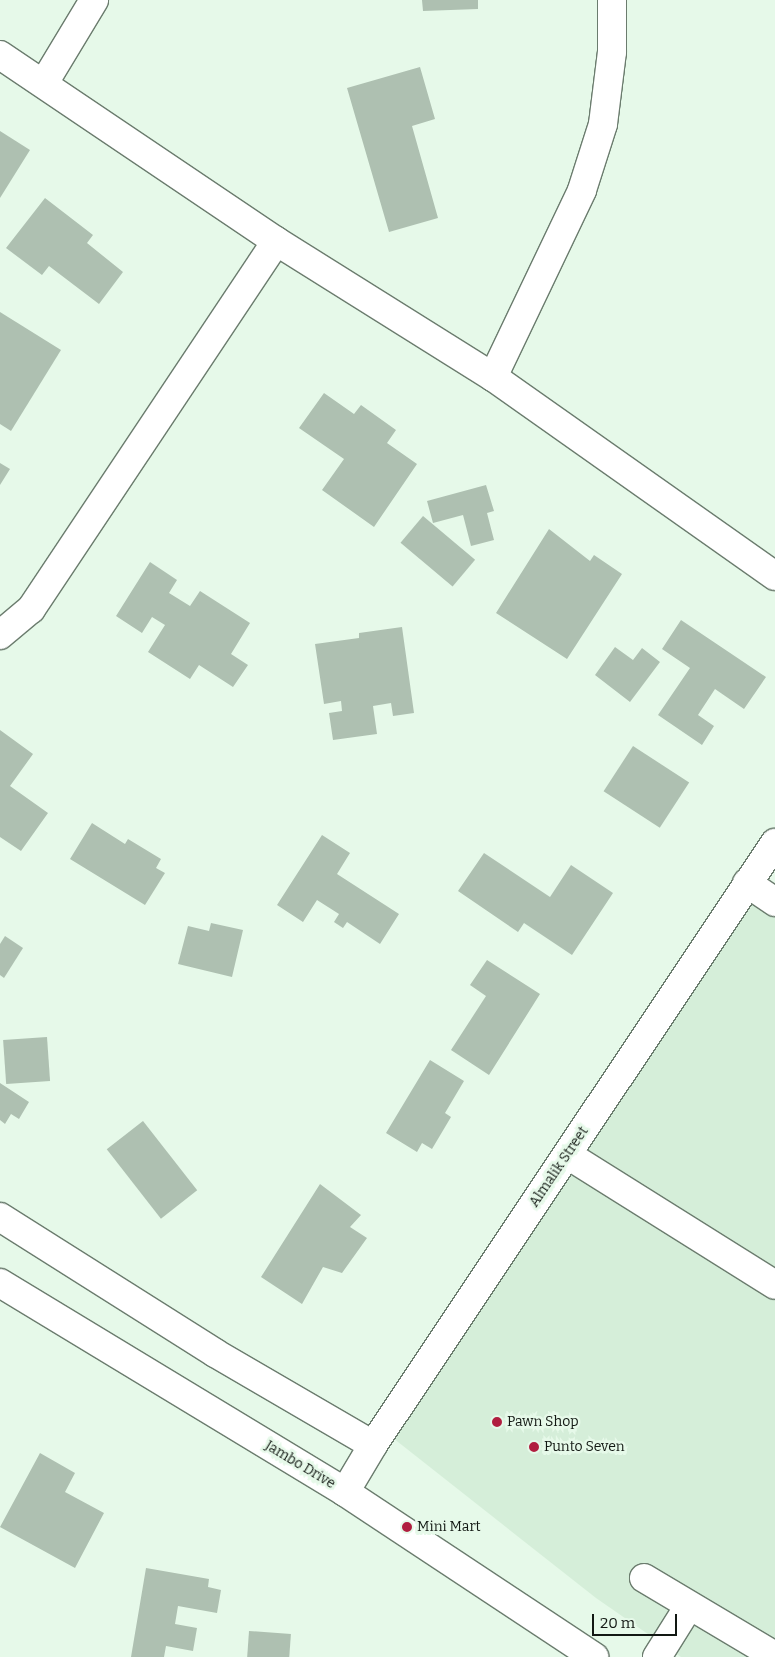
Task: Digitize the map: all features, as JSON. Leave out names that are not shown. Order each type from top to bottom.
[{"type":"street","points":[[44,84],[94,0]]},
{"type":"street","points":[[493,377],[582,190],[603,124],[612,52],[612,0]]},
{"type":"street","points":[[0,54],[276,241],[493,377],[775,576]]},
{"type":"street","points":[[0,635],[31,609],[276,241]]},
{"type":"street","name":"Almalik Street","points":[[345,1492],[373,1445],[775,843]]},
{"type":"street","points":[[747,883],[775,902]]},
{"type":"street","points":[[568,1155],[775,1285]]},
{"type":"street","points":[[0,1217],[215,1353],[373,1445]]},
{"type":"street","name":"Jambo Drive","points":[[0,1283],[345,1492],[594,1657]]},
{"type":"street","points":[[644,1578],[775,1656]]},
{"type":"street","points":[[657,1657],[689,1606]]},
{"type":"shaded area","points":[[747,894],[775,913],[775,1657],[681,1657],[596,1598],[393,1438]]},
{"type":"building","points":[[422,0],[478,0],[478,9],[423,11]]},
{"type":"building","points":[[420,67],[435,119],[412,126],[438,218],[389,232],[347,88]]},
{"type":"building","points":[[0,131],[30,150],[0,198]]},
{"type":"building","points":[[45,198],[93,235],[87,243],[123,272],[99,304],[49,266],[42,275],[6,248]]},
{"type":"building","points":[[0,312],[61,350],[11,431],[0,424]]},
{"type":"building","points":[[324,393],[354,414],[361,405],[396,430],[387,443],[417,464],[374,527],[322,490],[344,459],[299,428]]},
{"type":"building","points":[[0,463],[10,469],[0,485]]},
{"type":"building","points":[[486,485],[494,511],[487,513],[494,540],[471,546],[463,515],[433,523],[427,501]]},
{"type":"building","points":[[423,516],[475,560],[453,587],[401,543]]},
{"type":"building","points":[[549,529],[590,561],[594,555],[622,574],[567,659],[496,613]]},
{"type":"building","points":[[150,562],[177,580],[169,593],[190,606],[200,591],[250,623],[231,654],[248,665],[233,687],[199,665],[190,679],[148,652],[165,625],[152,617],[142,633],[116,616]]},
{"type":"building","points":[[681,620],[766,677],[744,709],[715,689],[698,715],[714,726],[702,745],[658,715],[690,668],[662,649]]},
{"type":"building","points":[[402,627],[414,713],[393,716],[391,703],[373,706],[377,734],[333,740],[329,713],[342,711],[341,701],[324,704],[315,644],[359,638],[359,633]]},
{"type":"building","points":[[615,647],[633,660],[642,648],[660,662],[630,702],[595,675]]},
{"type":"building","points":[[0,730],[33,754],[10,786],[48,813],[21,851],[0,837]]},
{"type":"building","points":[[633,746],[689,782],[660,828],[604,791]]},
{"type":"building","points":[[92,823],[125,844],[128,839],[161,859],[156,868],[165,873],[145,905],[70,859]]},
{"type":"building","points":[[322,835],[350,853],[337,874],[399,914],[380,944],[347,922],[343,928],[334,922],[339,914],[317,900],[303,922],[277,905]]},
{"type":"building","points":[[484,853],[550,897],[571,865],[613,893],[572,955],[524,923],[518,932],[458,891]]},
{"type":"building","points":[[211,923],[243,930],[232,977],[178,964],[188,926],[209,931]]},
{"type":"building","points":[[5,936],[23,948],[4,978],[0,975],[0,944]]},
{"type":"building","points":[[487,960],[540,994],[489,1075],[451,1050],[486,996],[470,985]]},
{"type":"building","points":[[47,1037],[50,1081],[6,1084],[3,1040]]},
{"type":"building","points":[[430,1060],[464,1081],[445,1113],[451,1117],[432,1149],[422,1143],[417,1152],[386,1133]]},
{"type":"building","points":[[0,1083],[29,1102],[19,1119],[11,1114],[5,1124],[0,1120]]},
{"type":"building","points":[[143,1121],[197,1190],[161,1219],[107,1149]]},
{"type":"building","points":[[320,1184],[361,1215],[350,1227],[367,1238],[342,1273],[323,1267],[302,1304],[261,1277]]},
{"type":"building","points":[[40,1453],[75,1473],[65,1492],[104,1513],[75,1568],[0,1527]]},
{"type":"building","points":[[146,1568],[209,1579],[208,1587],[221,1590],[217,1613],[178,1606],[175,1624],[197,1628],[193,1651],[166,1646],[164,1657],[131,1657]]},
{"type":"building","points":[[249,1631],[291,1634],[289,1657],[247,1657]]},
{"type":"place","name":"Pawn Shop","points":[[497,1422]]},
{"type":"place","name":"Punto Seven","points":[[534,1447]]},
{"type":"place","name":"Mini Mart","points":[[407,1527]]}]
